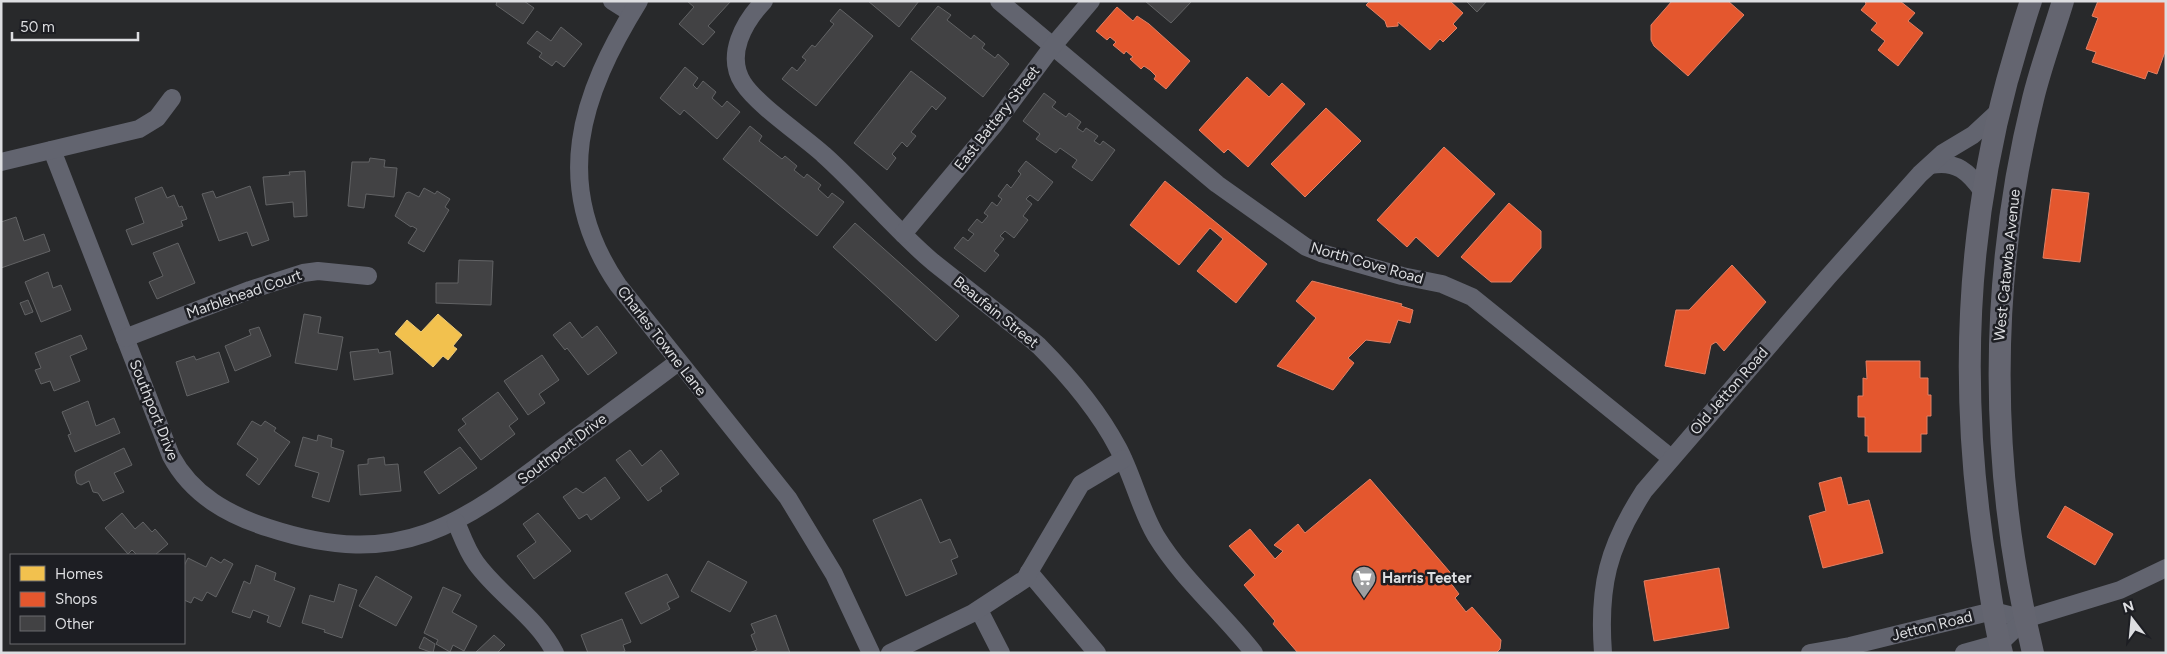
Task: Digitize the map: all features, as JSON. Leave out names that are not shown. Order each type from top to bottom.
[{"type":"main road","name":"West Catawba Avenue","points":[[2001,648],[1980,533],[1970,424],[1971,310],[1975,249],[1983,192],[2000,110],[2031,1]]},
{"type":"main road","name":"West Catawba Avenue","points":[[2033,653],[2017,579],[2005,491],[1999,403],[2000,309],[2009,227],[2020,158],[2033,97],[2063,1]]},
{"type":"street","points":[[612,1],[635,7]]},
{"type":"street","name":"Beaufain Street","points":[[764,1],[752,14],[743,30],[736,51],[737,69],[743,83],[758,100],[823,154],[932,261],[1037,344],[1085,396],[1123,459],[1156,536],[1205,599],[1254,653]]},
{"type":"street","name":"North Cove Road","points":[[999,1],[1217,184],[1306,246],[1321,253],[1402,276],[1442,284],[1472,297],[1671,458]]},
{"type":"street","name":"East Battery Street","points":[[903,234],[995,124],[1052,47],[1091,1]]},
{"type":"street","name":"Charles Towne Lane","points":[[635,7],[596,80],[582,124],[579,145],[581,199],[590,231],[602,262],[678,362],[788,498],[834,574],[871,653]]},
{"type":"street","points":[[1,162],[139,129],[157,118],[172,98]]},
{"type":"street","name":"Old Jetton Road","points":[[1603,653],[1600,621],[1602,590],[1615,542],[1639,499],[1671,458],[1920,174],[1943,153],[1980,130],[2000,110]]},
{"type":"street","name":"Southport Drive","points":[[52,150],[178,469],[197,490],[225,510],[251,522],[293,536],[341,544],[373,545],[395,542],[456,522],[505,492],[678,362]]},
{"type":"street","points":[[1931,165],[1952,164],[1962,168],[1969,173],[1983,192]]},
{"type":"street","name":"Marblehead Court","points":[[125,338],[250,290],[302,273],[318,271],[368,276]]},
{"type":"street","points":[[890,653],[979,610],[1025,579],[1081,484],[1123,459]]},
{"type":"street","points":[[456,522],[467,549],[477,564],[539,630],[555,653]]},
{"type":"street","name":"Jetton Road","points":[[1810,653],[1850,646],[1993,611],[2025,618],[2120,590],[2166,568]]},
{"type":"street","points":[[1029,572],[1097,653]]},
{"type":"street","points":[[979,610],[1001,653]]},
{"type":"street","name":"Jetton Road","points":[[1964,653],[2001,648],[2025,618]]},
{"type":"building: Homes","points":[[438,314],[462,335],[453,346],[457,349],[448,360],[443,356],[433,367],[395,334],[407,320],[421,332]]},
{"type":"building: Shops","points":[[1370,1],[1450,1],[1463,13],[1453,24],[1457,28],[1443,42],[1440,39],[1430,50],[1398,22],[1398,26],[1387,27],[1385,21],[1366,5]]},
{"type":"building: Shops","points":[[1672,1],[1728,1],[1744,15],[1688,76],[1654,46],[1651,40],[1651,25]]},
{"type":"building: Shops","points":[[1865,1],[1900,1],[1915,13],[1908,21],[1923,33],[1898,66],[1878,50],[1885,41],[1871,30],[1877,23],[1861,10],[1866,4]]},
{"type":"building: Shops","points":[[2098,1],[2166,1],[2166,49],[2157,74],[2148,71],[2145,79],[2092,62],[2096,52],[2086,49],[2098,18],[2092,16]]},
{"type":"building: Shops","points":[[1117,7],[1133,21],[1137,16],[1149,24],[1190,61],[1166,89],[1154,79],[1156,76],[1150,70],[1144,66],[1141,69],[1130,59],[1133,57],[1126,51],[1124,54],[1113,45],[1116,42],[1110,37],[1107,40],[1096,31]]},
{"type":"building: Shops","points":[[1247,77],[1269,97],[1282,83],[1305,104],[1248,167],[1228,149],[1224,153],[1199,130]]},
{"type":"building: Shops","points":[[1326,108],[1361,141],[1305,197],[1271,164]]},
{"type":"building: Shops","points":[[1444,147],[1495,194],[1438,257],[1416,237],[1407,247],[1377,220]]},
{"type":"building: Shops","points":[[1165,181],[1267,264],[1236,303],[1197,271],[1223,239],[1210,228],[1179,265],[1130,225]]},
{"type":"building: Shops","points":[[2052,189],[2089,193],[2080,262],[2043,258]]},
{"type":"building: Shops","points":[[1509,203],[1541,231],[1541,248],[1511,282],[1491,282],[1461,257]]},
{"type":"building: Shops","points":[[1732,265],[1766,302],[1724,351],[1716,342],[1711,345],[1705,374],[1665,366],[1676,310],[1689,310]]},
{"type":"building: Shops","points":[[1312,281],[1402,304],[1401,306],[1413,310],[1410,323],[1398,320],[1390,343],[1366,340],[1348,358],[1354,363],[1333,390],[1277,366],[1316,318],[1296,301]]},
{"type":"building: Shops","points":[[1866,361],[1920,361],[1920,378],[1928,378],[1928,395],[1931,395],[1931,416],[1927,416],[1927,434],[1921,434],[1921,452],[1868,452],[1868,436],[1865,436],[1865,417],[1858,417],[1858,396],[1863,396],[1863,378],[1867,379]]},
{"type":"building: Shops","points":[[1841,477],[1848,505],[1869,500],[1883,553],[1823,568],[1809,516],[1826,511],[1819,483]]},
{"type":"building: Shops","points":[[1370,479],[1455,578],[1450,582],[1459,594],[1455,598],[1466,612],[1472,607],[1501,640],[1500,649],[1496,653],[1298,653],[1273,624],[1275,621],[1244,585],[1255,575],[1229,546],[1250,529],[1275,559],[1283,551],[1274,545],[1298,524],[1305,533]]},
{"type":"building: Shops","points":[[2065,506],[2113,534],[2095,565],[2047,537]]},
{"type":"building: Shops","points":[[1719,568],[1729,628],[1654,641],[1644,581]]},
{"type":"building: Other","points":[[497,1],[524,1],[534,8],[523,24],[496,5]]},
{"type":"building: Other","points":[[687,1],[731,1],[708,26],[715,32],[703,45],[679,24],[694,7]]},
{"type":"building: Other","points":[[868,1],[919,1],[899,27]]},
{"type":"building: Other","points":[[1145,1],[1190,1],[1191,2],[1171,23]]},
{"type":"building: Other","points":[[1466,1],[1487,1],[1477,12]]},
{"type":"building: Other","points":[[938,6],[951,15],[947,20],[971,39],[974,35],[985,44],[982,48],[995,58],[998,54],[1009,64],[983,97],[911,39]]},
{"type":"building: Other","points":[[840,9],[873,36],[816,106],[782,79],[792,67],[797,71],[806,60],[802,57],[812,45],[815,47],[834,24],[830,21]]},
{"type":"building: Other","points":[[561,27],[582,44],[564,67],[556,61],[552,66],[539,57],[542,53],[527,43],[537,31],[551,41]]},
{"type":"building: Other","points":[[685,67],[698,78],[693,85],[697,89],[703,81],[716,92],[712,98],[722,107],[727,101],[740,112],[717,139],[684,110],[680,115],[660,98]]},
{"type":"building: Other","points":[[911,71],[946,98],[936,110],[932,106],[911,132],[916,136],[907,147],[902,142],[892,154],[896,158],[887,170],[854,143]]},
{"type":"building: Other","points":[[1044,93],[1056,102],[1052,107],[1066,117],[1069,113],[1081,122],[1077,128],[1083,132],[1086,128],[1098,136],[1094,141],[1100,145],[1103,141],[1115,150],[1092,181],[1072,167],[1077,160],[1060,148],[1056,153],[1036,139],[1040,134],[1023,121]]},
{"type":"building: Other","points":[[750,126],[762,136],[759,141],[782,159],[785,156],[797,166],[794,170],[804,178],[807,174],[821,185],[818,189],[828,198],[832,193],[844,202],[817,236],[723,159]]},
{"type":"building: Other","points":[[370,158],[385,160],[384,167],[397,168],[394,197],[366,194],[364,208],[348,206],[352,162],[369,162]]},
{"type":"building: Other","points":[[1026,161],[1053,182],[1038,201],[1030,195],[1026,199],[1032,204],[1023,216],[1028,220],[1014,238],[1005,231],[1000,236],[1004,239],[994,251],[999,255],[985,272],[954,248],[963,237],[968,241],[974,234],[968,230],[977,219],[982,223],[988,216],[984,213],[992,202],[997,206],[1002,199],[998,196],[1007,184],[1011,188],[1021,174],[1018,171]]},
{"type":"building: Other","points":[[305,171],[307,216],[294,217],[293,202],[266,205],[263,177],[290,175],[289,172]]},
{"type":"building: Other","points":[[250,186],[269,240],[252,246],[247,232],[219,241],[202,194],[213,191],[216,198]]},
{"type":"building: Other","points":[[162,187],[167,198],[174,195],[179,207],[182,206],[187,219],[181,221],[183,226],[132,245],[126,230],[144,223],[135,198]]},
{"type":"building: Other","points":[[424,188],[435,194],[437,191],[450,199],[445,207],[449,210],[424,252],[408,243],[417,229],[395,216],[406,193],[409,192],[419,197]]},
{"type":"building: Other","points":[[16,217],[24,241],[44,234],[50,251],[1,268],[1,222]]},
{"type":"building: Other","points":[[855,223],[959,316],[936,341],[833,247]]},
{"type":"building: Other","points":[[178,243],[195,283],[157,299],[149,282],[163,276],[153,253]]},
{"type":"building: Other","points":[[459,260],[493,261],[491,305],[436,303],[436,283],[458,283]]},
{"type":"building: Other","points":[[48,272],[53,288],[61,285],[71,310],[41,322],[25,282]]},
{"type":"building: Other","points":[[28,300],[33,312],[25,315],[20,303]]},
{"type":"building: Other","points":[[304,314],[321,317],[318,333],[343,337],[337,370],[295,363]]},
{"type":"building: Other","points":[[570,322],[582,338],[597,326],[617,353],[588,375],[567,348],[565,350],[553,335]]},
{"type":"building: Other","points":[[259,327],[271,356],[235,371],[225,346],[251,335],[249,330]]},
{"type":"building: Other","points":[[81,335],[87,349],[70,356],[80,381],[54,391],[50,381],[41,384],[35,370],[41,368],[35,353]]},
{"type":"building: Other","points":[[378,349],[379,353],[390,351],[393,374],[354,380],[350,352]]},
{"type":"building: Other","points":[[219,352],[229,382],[187,396],[176,362],[194,356],[196,360]]},
{"type":"building: Other","points":[[542,355],[559,380],[539,394],[545,403],[528,415],[504,381]]},
{"type":"building: Other","points":[[498,392],[518,419],[509,426],[515,434],[481,460],[458,430],[466,424],[462,419]]},
{"type":"building: Other","points":[[88,401],[96,426],[114,418],[120,433],[75,452],[68,435],[71,434],[62,412]]},
{"type":"building: Other","points":[[252,421],[261,426],[265,421],[276,428],[274,431],[290,442],[259,485],[246,475],[258,459],[237,444]]},
{"type":"building: Other","points":[[318,435],[332,439],[331,447],[344,451],[329,502],[312,497],[319,473],[295,466],[303,437],[317,441]]},
{"type":"building: Other","points":[[460,447],[477,468],[439,494],[424,472]]},
{"type":"building: Other","points":[[124,448],[132,465],[114,473],[124,492],[103,501],[98,493],[93,492],[89,481],[81,485],[77,483],[76,471]]},
{"type":"building: Other","points":[[630,450],[642,466],[661,450],[679,474],[660,488],[662,491],[648,501],[616,460]]},
{"type":"building: Other","points":[[384,457],[385,465],[398,464],[401,491],[360,495],[358,465],[368,464],[368,459]]},
{"type":"building: Other","points":[[605,477],[620,498],[591,520],[587,514],[579,519],[563,497],[576,488],[583,493]]},
{"type":"building: Other","points":[[921,499],[940,543],[950,539],[958,557],[951,560],[957,574],[906,596],[873,520]]},
{"type":"building: Other","points":[[122,513],[135,529],[143,522],[152,532],[155,529],[168,544],[156,554],[136,554],[132,550],[128,554],[105,528]]},
{"type":"building: Other","points":[[538,513],[571,551],[534,579],[517,556],[536,542],[523,524]]},
{"type":"building: Other","points":[[211,557],[221,563],[224,559],[233,564],[216,597],[207,592],[202,601],[194,597],[191,603],[185,600],[185,564],[188,558],[206,567]]},
{"type":"building: Other","points":[[708,561],[747,582],[730,612],[691,591]]},
{"type":"building: Other","points":[[256,565],[276,573],[274,580],[295,588],[280,627],[267,622],[269,616],[253,610],[250,618],[232,612],[244,581],[250,584]]},
{"type":"building: Other","points":[[667,574],[679,597],[667,603],[670,609],[641,624],[625,593]]},
{"type":"building: Other","points":[[376,576],[412,597],[396,626],[359,606]]},
{"type":"building: Other","points":[[339,584],[357,590],[342,638],[324,632],[325,630],[302,623],[310,595],[334,602]]},
{"type":"building: Other","points":[[443,587],[461,595],[452,612],[477,626],[464,651],[453,645],[450,652],[436,644],[438,640],[424,633]]},
{"type":"building: Other","points":[[776,615],[790,653],[749,653],[757,650],[751,635],[755,633],[751,624]]},
{"type":"building: Other","points":[[622,619],[631,642],[623,645],[625,651],[621,653],[588,653],[581,635]]},
{"type":"building: Other","points":[[494,635],[505,645],[497,653],[475,653]]},
{"type":"building: Other","points":[[424,637],[435,644],[433,653],[419,648]]},
{"type":"place","name":"Harris Teeter","points":[[1364,599]]}]
